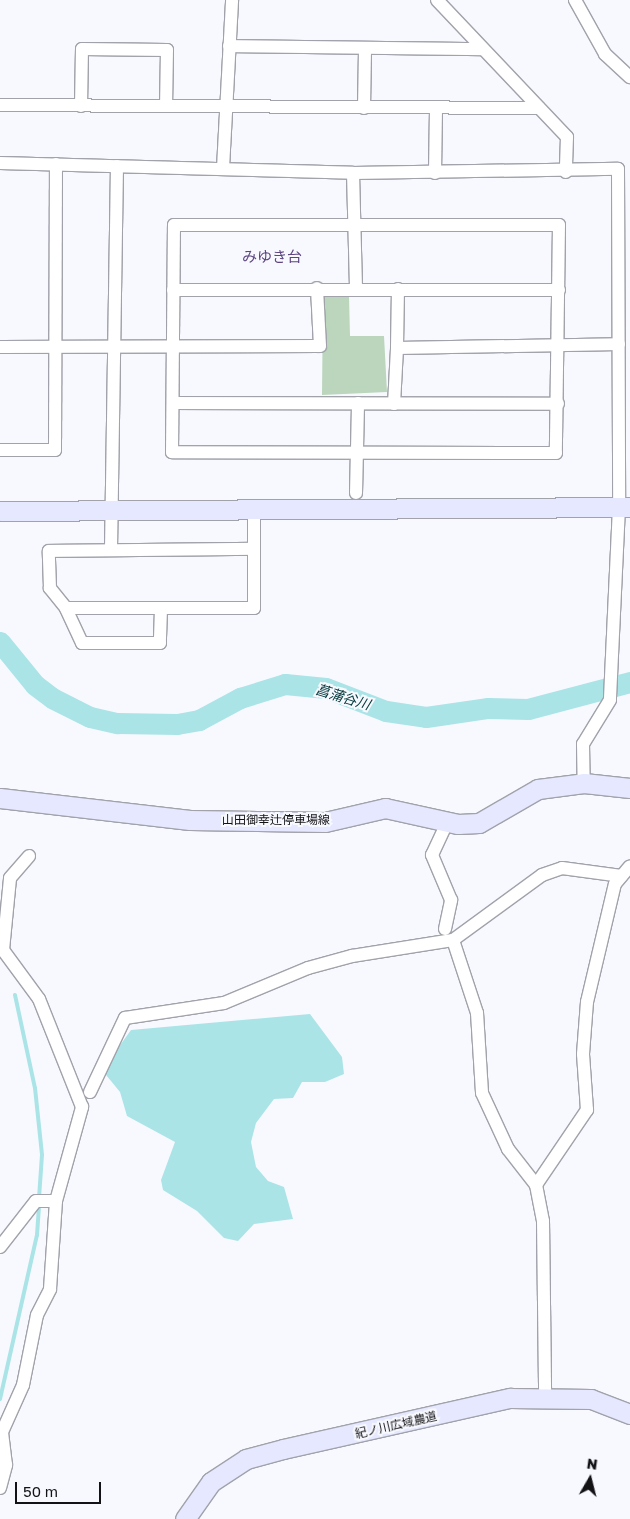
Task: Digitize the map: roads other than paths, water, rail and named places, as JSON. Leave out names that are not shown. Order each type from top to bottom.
[{"type":"street","points":[[223,168],[232,0]]},
{"type":"street","points":[[436,0],[480,49],[567,137],[566,172]]},
{"type":"street","points":[[575,0],[605,54],[630,76]]},
{"type":"street","points":[[229,46],[480,49]]},
{"type":"street","points":[[364,108],[365,49]]},
{"type":"street","points":[[81,106],[82,50],[167,50],[166,106]]},
{"type":"street","points":[[0,105],[436,109],[539,108]]},
{"type":"street","points":[[435,173],[436,109]]},
{"type":"street","points":[[0,163],[223,168],[353,174],[566,172],[618,169],[619,344],[624,507],[610,700],[583,744],[584,783]]},
{"type":"street","points":[[0,450],[55,450],[56,164]]},
{"type":"street","points":[[111,548],[113,510],[116,166]]},
{"type":"street","points":[[353,174],[356,289]]},
{"type":"street","points":[[174,225],[353,227],[559,225],[559,347],[556,453],[172,452],[174,225]]},
{"type":"street","points":[[0,347],[54,346],[172,349],[320,346],[317,288]]},
{"type":"street","points":[[173,290],[398,288],[559,290]]},
{"type":"street","points":[[394,404],[398,288]]},
{"type":"street","points":[[396,348],[559,347],[619,344]]},
{"type":"street","points":[[173,403],[558,404]]},
{"type":"street","points":[[356,493],[358,403]]},
{"type":"street","points":[[0,510],[624,507]]},
{"type":"street","points":[[66,608],[254,608],[254,508]]},
{"type":"street","points":[[161,608],[160,642],[82,643],[66,608],[50,588],[49,550],[111,548],[253,549]]},
{"type":"street","name":"山田御幸辻停車場線","points":[[0,798],[199,820],[325,822],[385,808],[448,823],[479,823],[538,789],[584,783],[630,788]]},
{"type":"street","points":[[445,929],[451,900],[432,855],[448,823]]},
{"type":"street","points":[[0,1488],[6,1465],[2,1432],[24,1385],[38,1315],[50,1288],[56,1201],[82,1107],[39,999],[3,950],[10,878],[29,856]]},
{"type":"street","points":[[536,1185],[588,1110],[584,1054],[587,1002],[596,953],[621,876],[630,866]]},
{"type":"street","points":[[90,1092],[125,1018],[224,1003],[308,968],[352,956],[453,940],[542,875],[571,868],[621,876]]},
{"type":"street","points":[[453,940],[477,1013],[482,1093],[508,1149],[536,1185],[543,1221],[545,1396]]},
{"type":"street","points":[[0,1247],[36,1201],[56,1201]]},
{"type":"street","name":"紀ノ川広域農道","points":[[186,1519],[211,1482],[246,1459],[510,1398],[545,1396],[591,1399],[630,1414]]},
{"type":"water","points":[[310,1014],[342,1057],[344,1074],[325,1082],[302,1082],[293,1098],[274,1099],[256,1123],[251,1142],[256,1167],[268,1181],[284,1187],[293,1219],[254,1224],[238,1241],[224,1238],[197,1211],[163,1190],[161,1180],[175,1142],[127,1116],[120,1092],[102,1070],[131,1030]]},
{"type":"waterway","name":"菖蒲谷川","points":[[0,642],[35,685],[52,698],[90,717],[117,723],[177,724],[199,720],[240,698],[285,684],[326,688],[386,711],[426,717],[488,708],[528,709],[630,682]]},
{"type":"waterway","points":[[15,995],[35,1088],[42,1155],[39,1198]]},
{"type":"waterway","points":[[0,1399],[37,1235],[39,1205]]},
{"type":"district","name":"みゆき台","points":[[272,257]]}]
